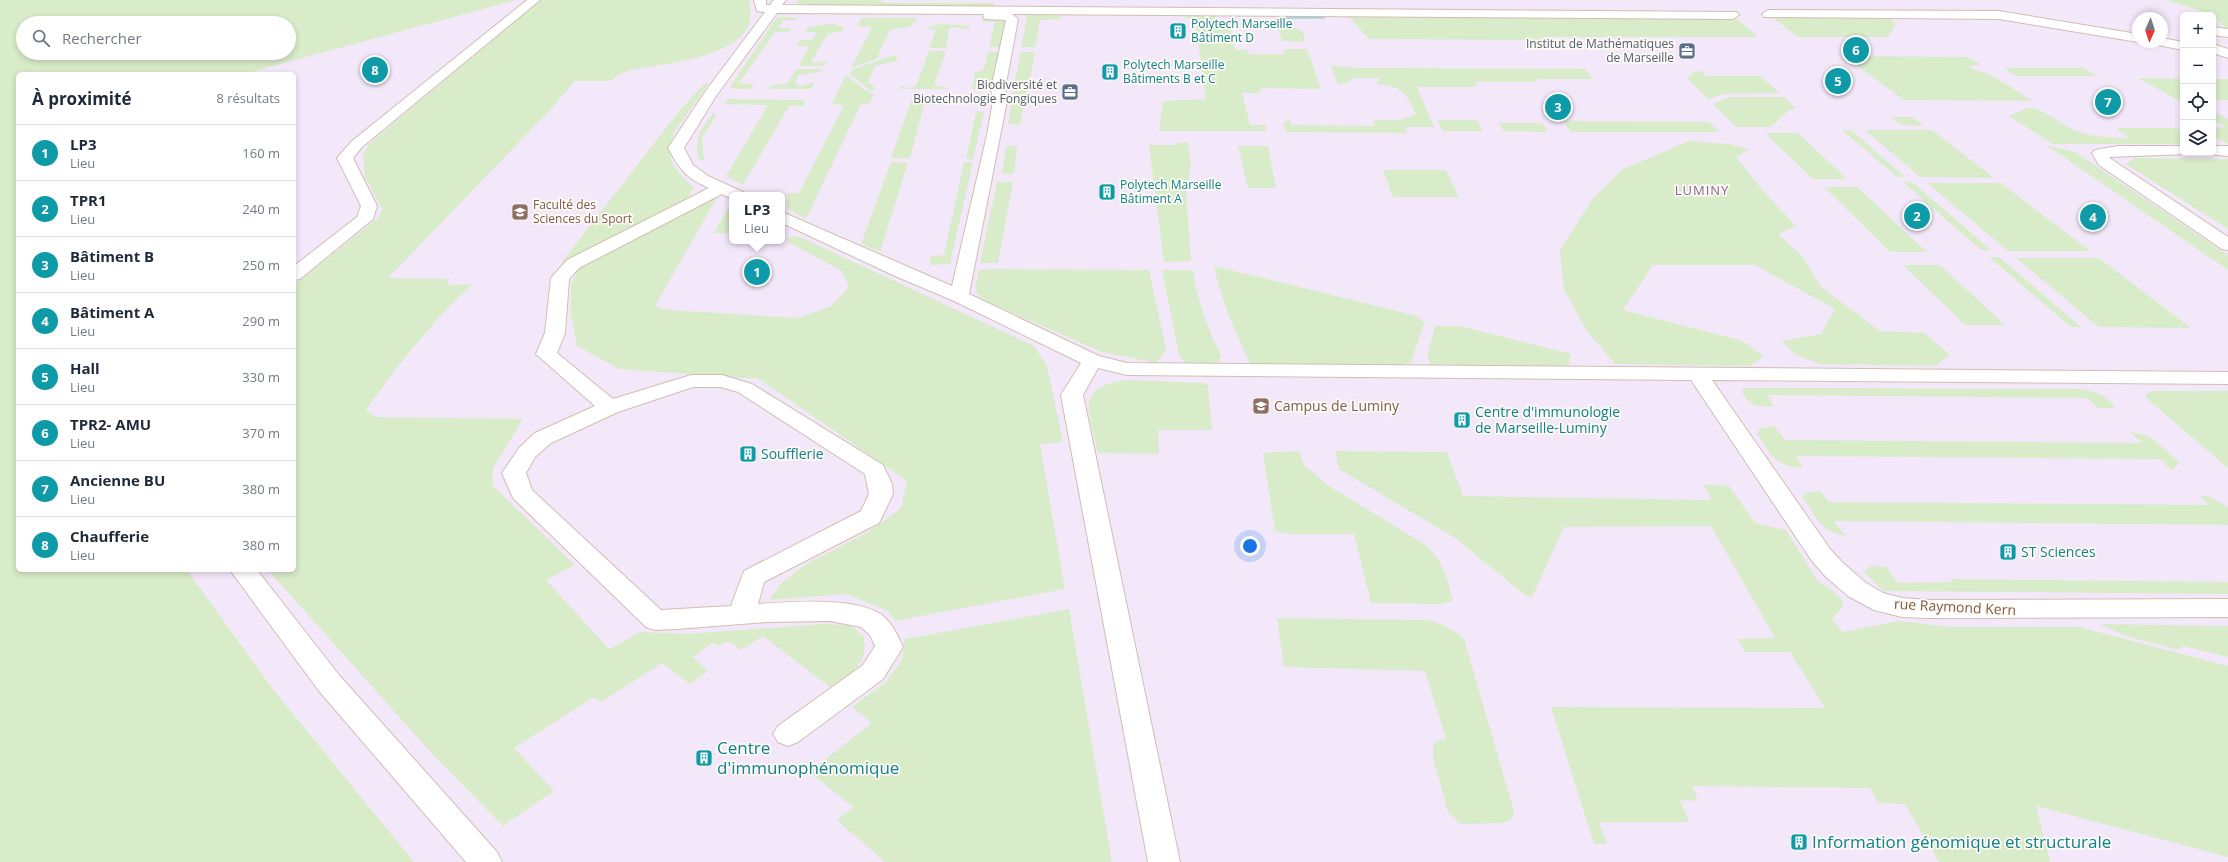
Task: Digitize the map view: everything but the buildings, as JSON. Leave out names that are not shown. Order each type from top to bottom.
[{"type":"street","points":[[296,273],[365,219],[369,206],[345,158],[357,144],[534,0]]},
{"type":"street","points":[[760,0],[761,8],[1011,8],[1140,12],[1733,15]]},
{"type":"street","points":[[729,192],[702,179],[687,168],[676,148],[710,95],[774,8]]},
{"type":"street","points":[[959,296],[1000,101],[998,89],[1012,19],[1011,8]]},
{"type":"street","points":[[1768,14],[1999,15],[2132,37]]},
{"type":"street","points":[[2216,31],[2228,33]]},
{"type":"street","points":[[2168,43],[2180,45]]},
{"type":"street","points":[[2216,43],[2228,44]]},
{"type":"street","points":[[2216,49],[2228,54]]},
{"type":"street","points":[[2180,151],[2118,151],[2100,153],[2104,162],[2228,245]]},
{"type":"street","points":[[2216,151],[2228,151]]},
{"type":"street","points":[[610,407],[546,354],[555,333],[560,278],[573,264],[729,192]]},
{"type":"street","points":[[785,218],[901,272],[959,296],[1092,361],[1127,370],[2228,378]]},
{"type":"street","points":[[1092,361],[1072,395],[1164,862]]},
{"type":"street","name":"rue Raymond Kern","points":[[1698,375],[1762,471],[1821,555],[1837,574],[1857,590],[1883,604],[1940,609],[2053,611],[2228,608]]},
{"type":"street","points":[[741,616],[753,577],[870,517],[880,500],[882,486],[875,470],[745,388],[722,381],[691,381],[610,407],[544,438],[528,453],[514,472],[521,493],[655,620],[680,621],[741,616],[842,611],[870,619],[881,630],[889,647],[873,672],[788,734]]},
{"type":"street","points":[[246,572],[329,683],[486,862]]},
{"type":"shaded area","name":"Campus de Luminy","points":[[516,0],[2167,0],[2203,12],[2180,12],[2180,156],[2216,156],[2216,18],[2228,31],[2228,862],[414,862],[272,688],[188,572],[296,572],[296,72],[251,72]]},
{"type":"green space","points":[[0,0],[516,0],[296,60],[296,16],[16,16],[16,60],[295,60],[251,72],[16,72],[16,572],[188,572],[272,688],[414,862],[0,862]]},
{"type":"green space","points":[[541,0],[749,0],[749,24],[742,35],[730,45],[716,52],[682,61],[624,72],[610,81],[575,81],[550,110],[388,278],[450,279],[446,285],[473,284],[444,312],[416,344],[366,410],[376,417],[523,419],[493,468],[492,485],[575,565],[546,580],[609,649],[641,632],[688,634],[823,624],[851,625],[864,637],[865,647],[861,662],[857,668],[830,687],[763,636],[741,650],[729,641],[719,645],[712,643],[693,657],[708,671],[690,684],[662,663],[601,702],[594,697],[514,748],[554,791],[503,826],[434,756],[270,572],[296,572],[296,283],[378,218],[382,209],[365,177],[363,154],[371,142]]},
{"type":"green space","points":[[798,0],[877,0],[887,3],[994,3],[994,8],[814,8],[813,5],[796,3]]},
{"type":"green space","points":[[2167,0],[2228,0],[2228,31],[2216,18],[2216,12],[2204,12]]},
{"type":"green space","points":[[1028,14],[1061,14],[1061,19],[1040,20],[1035,47],[1021,47]]},
{"type":"green space","points":[[1184,15],[1216,15],[1218,22],[1229,22],[1235,50],[1248,50],[1249,54],[1285,54],[1284,49],[1307,49],[1321,89],[1260,88],[1260,93],[1242,93],[1250,125],[1266,125],[1266,131],[1159,131],[1163,101],[1206,99],[1195,19],[1185,18]]},
{"type":"green space","points":[[1771,16],[1887,17],[1896,24],[1888,37],[1798,37]]},
{"type":"green space","points":[[778,17],[797,18],[796,20],[784,20],[778,28],[790,28],[789,32],[775,32],[739,83],[754,84],[751,89],[735,89],[730,87],[775,20]]},
{"type":"green space","points":[[1349,17],[1737,19],[1756,35],[1756,37],[1544,37],[1546,40],[1369,39]]},
{"type":"green space","points":[[861,18],[918,18],[910,27],[890,30],[878,58],[851,68],[872,27],[857,26]]},
{"type":"green space","points":[[983,18],[995,18],[1007,22],[1002,47],[989,47],[995,21],[982,22]]},
{"type":"green space","points":[[826,24],[834,24],[844,28],[843,31],[828,34],[811,61],[814,63],[827,61],[824,66],[799,66],[809,46],[797,46],[800,40],[812,40],[817,32],[804,32],[808,28]]},
{"type":"green space","points":[[942,24],[969,26],[969,30],[954,27],[949,29],[946,48],[929,48],[936,30],[924,28]]},
{"type":"green space","points":[[1242,24],[1274,24],[1296,28],[1303,32],[1305,42],[1282,41],[1277,27],[1242,26]]},
{"type":"green space","points":[[929,51],[946,51],[934,85],[949,88],[899,89],[900,86],[910,88],[916,86]]},
{"type":"green space","points":[[988,52],[1001,52],[993,86],[988,89],[972,89],[975,73],[984,69]]},
{"type":"green space","points":[[1021,52],[1035,52],[1027,94],[1012,94]]},
{"type":"green space","points":[[898,54],[896,61],[875,66],[868,82],[876,89],[870,91],[850,74],[851,70]]},
{"type":"green space","points":[[1844,56],[1968,57],[1981,64],[1968,67],[1993,76],[2032,101],[1904,100]]},
{"type":"green space","points":[[1330,65],[1358,68],[1585,69],[1593,79],[1537,79],[1536,82],[1474,82],[1477,87],[1417,87],[1434,127],[1405,127],[1407,133],[1286,132],[1283,123],[1290,119],[1291,125],[1375,126],[1373,120],[1400,120],[1416,114],[1409,100],[1397,88],[1376,84],[1380,78],[1353,78],[1347,83],[1338,84]]},
{"type":"green space","points":[[2004,68],[2083,68],[2097,76],[2016,76]]},
{"type":"green space","points":[[796,69],[823,69],[820,72],[798,75],[795,83],[799,86],[815,82],[811,89],[768,89],[772,85],[787,84]]},
{"type":"green space","points":[[1700,70],[1706,76],[1760,76],[1780,93],[1725,94],[1708,99],[1687,78],[1692,73]]},
{"type":"green space","points":[[846,75],[866,91],[874,94],[869,104],[861,104],[806,219],[787,208],[788,193],[799,193],[844,105],[832,104]]},
{"type":"green space","points":[[2138,78],[2180,79],[2180,101]]},
{"type":"green space","points":[[2216,79],[2228,79],[2228,100],[2216,100]]},
{"type":"green space","points":[[705,83],[709,83],[673,134],[671,161],[679,173],[694,188],[686,199],[561,263],[680,110]]},
{"type":"green space","points":[[1729,97],[1784,97],[1796,108],[1789,110],[1771,127],[1736,127],[1713,104]]},
{"type":"green space","points":[[728,99],[804,100],[804,106],[789,106],[743,185],[726,176],[768,105],[724,104]]},
{"type":"green space","points":[[911,101],[937,102],[937,105],[924,105],[910,158],[891,158]]},
{"type":"green space","points":[[1012,101],[1025,101],[1020,125],[1008,124]]},
{"type":"green space","points":[[2028,108],[2040,110],[2066,126],[2084,134],[2116,138],[2130,138],[2115,128],[2176,128],[2180,130],[2180,144],[2053,144],[2009,116]]},
{"type":"green space","points":[[976,111],[984,112],[973,159],[966,159]]},
{"type":"green space","points":[[713,113],[716,114],[715,117],[702,138],[704,160],[699,160],[697,140],[701,130]]},
{"type":"green space","points":[[2216,113],[2228,119],[2228,144],[2216,138],[2216,128],[2226,127],[2216,122]]},
{"type":"green space","points":[[1890,117],[1912,117],[1924,126],[1902,125]]},
{"type":"green space","points":[[1437,120],[1477,120],[1483,131],[1443,131]]},
{"type":"green space","points":[[1563,121],[1709,122],[1719,132],[1571,132]]},
{"type":"green space","points":[[1498,123],[1542,123],[1548,132],[1504,131]]},
{"type":"green space","points":[[1842,130],[1851,130],[1905,177],[1897,177]]},
{"type":"green space","points":[[1865,130],[1932,130],[1994,178],[1920,177]]},
{"type":"green space","points":[[1765,133],[1798,133],[1847,179],[1813,179]]},
{"type":"green space","points":[[1689,141],[1729,144],[1749,149],[1736,157],[1764,192],[1796,226],[1778,234],[1802,256],[1821,287],[1880,331],[1924,333],[1950,355],[1935,366],[1821,364],[1796,355],[1781,341],[1821,334],[1835,309],[1755,265],[1653,265],[1623,310],[1743,341],[1764,357],[1749,366],[1615,364],[1587,331],[1564,290],[1560,250],[1593,198],[1623,169]]},
{"type":"green space","points":[[1188,142],[1191,165],[1186,193],[1191,261],[1164,262],[1149,145],[1176,145],[1177,143]]},
{"type":"green space","points":[[2046,145],[2075,152],[2228,255],[2228,270]]},
{"type":"green space","points":[[1006,146],[1017,146],[1014,174],[1002,174]]},
{"type":"green space","points":[[1238,146],[1268,146],[1276,188],[1248,188]]},
{"type":"green space","points":[[2135,158],[2228,159],[2228,229],[2126,164]]},
{"type":"green space","points":[[891,162],[908,163],[880,252],[861,244]]},
{"type":"green space","points":[[964,162],[973,162],[950,264],[930,265],[931,256],[944,255]]},
{"type":"green space","points":[[1383,170],[1446,170],[1459,197],[1393,197]]},
{"type":"green space","points":[[997,182],[1013,182],[998,263],[980,263]]},
{"type":"green space","points":[[1903,182],[1912,182],[1991,250],[1981,250]]},
{"type":"green space","points":[[1927,183],[2001,183],[2090,251],[2008,251]]},
{"type":"green space","points":[[1824,187],[1857,187],[1927,252],[1890,252]]},
{"type":"green space","points":[[719,194],[655,306],[669,310],[799,318],[831,306],[849,287],[842,271],[788,242],[787,239],[793,236],[800,237],[1034,346],[1047,366],[1063,442],[1040,444],[1065,589],[895,621],[888,611],[846,594],[769,600],[781,583],[808,563],[870,531],[901,508],[907,481],[759,379],[619,369],[577,346],[571,315],[571,283],[580,268]]},
{"type":"green space","points":[[729,207],[729,233],[714,233]]},
{"type":"green space","points":[[1989,257],[1999,257],[2081,327],[2071,327]]},
{"type":"green space","points":[[2016,258],[2099,258],[2191,328],[2099,327]]},
{"type":"green space","points":[[1903,265],[1940,265],[2005,325],[1965,325]]},
{"type":"green space","points":[[1214,266],[1417,316],[1424,323],[1411,362],[1401,366],[1260,366],[1250,363],[1229,316],[1220,291]]},
{"type":"green space","points":[[979,270],[1149,270],[1166,350],[1157,363],[1102,352],[990,303],[984,300],[976,290]]},
{"type":"green space","points":[[1162,270],[1193,270],[1203,313],[1221,355],[1219,362],[1210,365],[1187,365],[1179,355]]},
{"type":"green space","points":[[1435,326],[1459,326],[1571,354],[1568,367],[1431,366],[1427,355]]},
{"type":"green space","points":[[1126,380],[1204,383],[1208,386],[1212,430],[1158,430],[1159,454],[1098,453],[1089,414],[1091,396],[1098,389],[1109,384]]},
{"type":"green space","points":[[1744,388],[2082,389],[2105,397],[2115,408],[2098,408],[2088,398],[1767,395],[1774,406],[1758,406],[1751,403],[1741,391]]},
{"type":"green space","points":[[2153,391],[2228,391],[2228,468],[2146,398],[2146,394]]},
{"type":"green space","points":[[1774,426],[1785,440],[2142,443],[2130,432],[2151,437],[2180,463],[2171,470],[2160,459],[1796,456],[1803,467],[1786,465],[1770,454],[1757,434],[1760,428]]},
{"type":"green space","points":[[1299,451],[1304,465],[1329,486],[1424,544],[1436,556],[1440,563],[1449,585],[1453,601],[1441,604],[1371,603],[1354,534],[1290,534],[1275,531],[1263,453]]},
{"type":"green space","points":[[1335,451],[1447,452],[1463,496],[1712,500],[1703,485],[1729,486],[1755,523],[1786,530],[1818,581],[1841,597],[1843,606],[1832,619],[1843,632],[1898,621],[1952,627],[2079,627],[2228,666],[2228,857],[2036,806],[2050,862],[1939,862],[1905,804],[1878,803],[1870,788],[1692,786],[1698,801],[1680,800],[1689,822],[1599,822],[1607,844],[1594,844],[1551,707],[1825,708],[1790,652],[1745,652],[1738,639],[1775,638],[1711,526],[1564,527],[1532,597],[1525,595],[1455,538],[1339,469]]},
{"type":"green space","points":[[1820,491],[1829,502],[2209,505],[2198,495],[2210,497],[2228,507],[2228,525],[1833,521],[1846,536],[1830,531],[1820,523],[1803,498],[1806,493]]},
{"type":"green space","points":[[1871,565],[1886,567],[1898,583],[1953,582],[1950,579],[2228,582],[2228,594],[1883,591],[1864,572]]},
{"type":"green space","points":[[1069,609],[1112,862],[885,862],[837,820],[853,807],[809,772],[872,723],[852,707],[886,682],[902,660],[905,639]]},
{"type":"green space","points":[[1277,618],[1426,620],[1437,623],[1460,635],[1464,639],[1514,811],[1512,818],[1504,823],[1461,824],[1448,812],[1433,758],[1433,746],[1437,741],[1446,739],[1425,671],[1284,667]]},
{"type":"green space","points":[[2099,624],[2228,626],[2228,657],[2183,646],[2179,650],[2126,636]]},
{"type":"waterway","points":[[1282,16],[1323,16]]},
{"type":"place","name":"Polytech Marseille Bâtiment D","points":[[1178,31]]},
{"type":"place","name":"TPR2- AMU","points":[[1856,50]]},
{"type":"place","name":"Institut de Mathématiques de Marseille","points":[[1687,51]]},
{"type":"place","name":"Chaufferie","points":[[375,70]]},
{"type":"place","name":"Polytech Marseille Bâtiments B et C","points":[[1110,72]]},
{"type":"place","name":"Hall","points":[[1838,81]]},
{"type":"place","name":"Biodiversité et Biotechnologie Fongiques","points":[[1070,92]]},
{"type":"place","name":"Ancienne BU","points":[[2108,102]]},
{"type":"place","name":"Bâtiment B","points":[[1558,107]]},
{"type":"place","name":"Polytech Marseille Bâtiment A","points":[[1107,192]]},
{"type":"place","name":"Faculté des Sciences du Sport","points":[[520,212]]},
{"type":"place","name":"TPR1","points":[[1917,216]]},
{"type":"place","name":"Bâtiment A","points":[[2093,217]]},
{"type":"place","name":"LP3","points":[[757,272]]},
{"type":"place","name":"Campus de Luminy","points":[[1261,406]]},
{"type":"place","name":"Centre d'immunologie de Marseille-Luminy","points":[[1462,420]]},
{"type":"place","name":"Soufflerie","points":[[748,454]]},
{"type":"place","name":"ST Sciences","points":[[2008,552]]},
{"type":"place","name":"Centre d'immunophénomique","points":[[704,758]]},
{"type":"place","name":"Information génomique et structurale","points":[[1799,842]]},
{"type":"district","name":"LUMINY","points":[[1702,190]]}]
